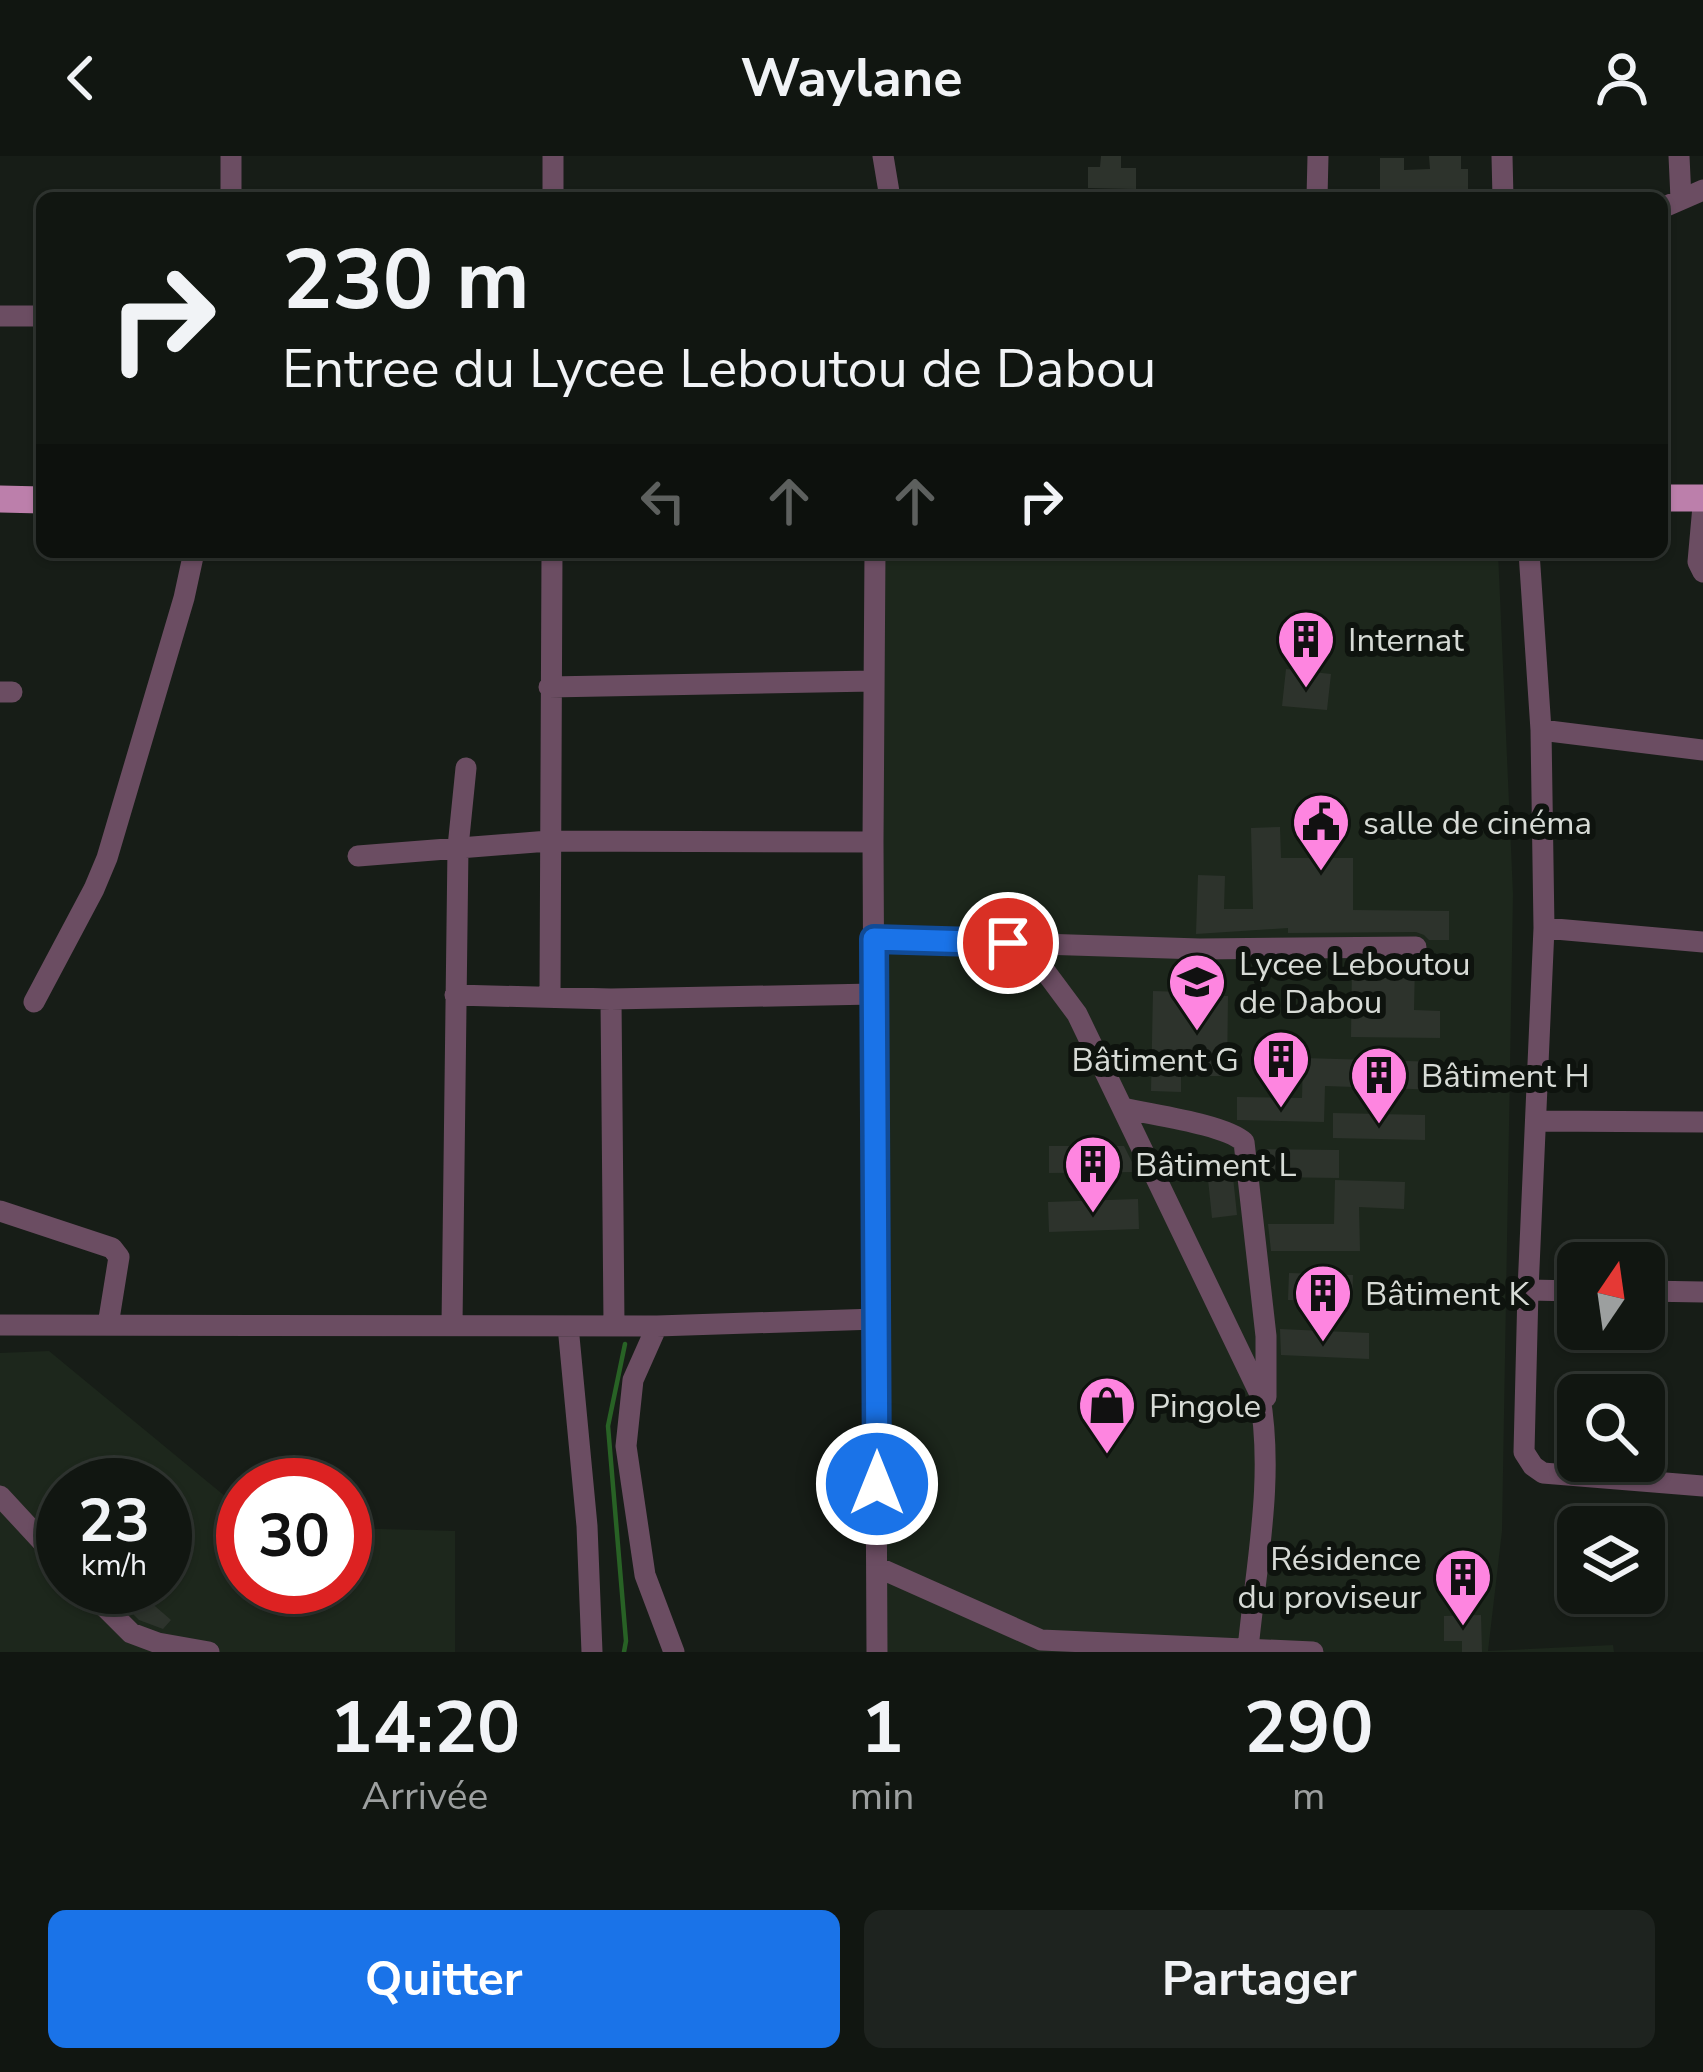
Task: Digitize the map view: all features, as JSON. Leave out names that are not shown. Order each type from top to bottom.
[{"type":"main road","points":[[0,499],[36,500]]},
{"type":"main road","points":[[1668,499],[1703,502]]},
{"type":"street","points":[[231,156],[231,192]]},
{"type":"street","points":[[553,156],[553,192]]},
{"type":"street","points":[[883,156],[889,192]]},
{"type":"street","points":[[1317,192],[1318,156]]},
{"type":"street","points":[[1502,156],[1503,192]]},
{"type":"street","points":[[1672,204],[1679,156]]},
{"type":"street","points":[[1672,204],[1703,190]]},
{"type":"street","points":[[0,316],[36,316]]},
{"type":"street","points":[[1703,502],[1698,562],[1703,572]]},
{"type":"street","points":[[34,1002],[107,858],[193,558]]},
{"type":"street","points":[[550,998],[552,558]]},
{"type":"street","points":[[874,558],[877,1652]]},
{"type":"street","points":[[1528,558],[1540,730],[1544,928],[1524,1452],[1543,1473],[1703,1486]]},
{"type":"street","points":[[549,687],[874,681]]},
{"type":"street","points":[[1540,730],[1703,750]]},
{"type":"street","points":[[452,1325],[458,847],[466,768]]},
{"type":"street","points":[[358,856],[549,841],[873,842]]},
{"type":"street","points":[[1544,928],[1703,942]]},
{"type":"street","points":[[874,939],[1200,949],[1416,947]]},
{"type":"street","points":[[1008,943],[1045,970],[1077,1013],[1252,1378],[1265,1426]]},
{"type":"street","points":[[455,995],[874,994]]},
{"type":"street","points":[[611,998],[614,1324]]},
{"type":"street","points":[[1123,1108],[1218,1129],[1244,1142],[1266,1336],[1265,1473],[1247,1649]]},
{"type":"street","points":[[1537,1120],[1703,1122]]},
{"type":"street","points":[[0,1211],[112,1248],[119,1257],[108,1325]]},
{"type":"street","points":[[1528,1290],[1557,1291]]},
{"type":"street","points":[[1665,1291],[1703,1292]]},
{"type":"street","points":[[0,1325],[657,1326],[876,1319]]},
{"type":"street","points":[[568,1326],[587,1526],[592,1652]]},
{"type":"street","points":[[657,1326],[633,1380],[626,1446],[645,1575],[674,1652]]},
{"type":"street","points":[[0,1496],[36,1535]]},
{"type":"street","points":[[877,1567],[1041,1640],[1313,1652]]},
{"type":"street","points":[[112,1614],[131,1633],[209,1652]]},
{"type":"shaded area","name":"Lycee Leboutou de Dabou","points":[[881,558],[1498,558],[1513,894],[1502,1531],[1488,1651],[1613,1645],[1614,1652],[885,1652]]},
{"type":"shaded area","points":[[49,1351],[179,1458],[36,1458],[36,1614],[192,1614],[192,1469],[216,1489],[216,1614],[372,1614],[372,1529],[455,1531],[455,1652],[0,1652],[0,1353]]},
{"type":"building","points":[[1101,156],[1121,156],[1121,168],[1136,168],[1136,189],[1088,188],[1088,167],[1100,167]]},
{"type":"building","points":[[1429,156],[1461,156],[1461,169],[1468,169],[1468,192],[1380,192],[1380,158],[1404,158],[1404,170],[1430,169]]},
{"type":"building","name":"Internat","points":[[1286,669],[1331,674],[1327,710],[1282,706]]},
{"type":"building","points":[[1280,827],[1281,858],[1353,858],[1353,910],[1449,911],[1449,940],[1429,940],[1416,932],[1288,933],[1288,928],[1196,934],[1198,875],[1225,876],[1224,909],[1253,909],[1251,828]]},
{"type":"building","points":[[1415,962],[1414,1010],[1440,1011],[1440,1038],[1351,1037],[1352,963]]},
{"type":"building","points":[[1153,991],[1228,996],[1227,1076],[1181,1076],[1181,1092],[1151,1091]]},
{"type":"building","points":[[1303,1058],[1441,1062],[1441,1090],[1325,1086],[1324,1122],[1237,1120],[1237,1097],[1302,1098]]},
{"type":"building","name":"Bâtiment H","points":[[1333,1113],[1425,1115],[1425,1140],[1333,1138]]},
{"type":"building","points":[[1049,1146],[1124,1146],[1137,1172],[1049,1173]]},
{"type":"building","points":[[1260,1149],[1339,1150],[1339,1178],[1263,1177]]},
{"type":"building","points":[[1233,1177],[1237,1215],[1212,1218],[1208,1179]]},
{"type":"building","points":[[1335,1180],[1405,1182],[1404,1209],[1359,1207],[1360,1251],[1271,1251],[1268,1224],[1334,1224]]},
{"type":"building","name":"Bâtiment L","points":[[1138,1199],[1139,1229],[1049,1232],[1048,1202]]},
{"type":"building","points":[[1289,1273],[1353,1275],[1352,1302],[1288,1300]]},
{"type":"building","name":"Bâtiment K","points":[[1280,1329],[1369,1333],[1369,1359],[1281,1355]]},
{"type":"building","points":[[1354,1587],[1390,1589],[1389,1612],[1353,1611]]},
{"type":"building","points":[[133,1614],[164,1614],[171,1620],[163,1629]]},
{"type":"building","name":"Résidence du proviseur","points":[[1481,1615],[1482,1652],[1462,1652],[1462,1641],[1444,1641],[1444,1616]]},
{"type":"waterway","points":[[624,1652],[608,1426],[625,1344]]},
{"type":"place","name":"Internat","points":[[1306,690]]},
{"type":"place","name":"salle de cinéma","points":[[1321,873]]},
{"type":"place","name":"Lycee Leboutou de Dabou","points":[[1197,1033]]},
{"type":"place","name":"Bâtiment G","points":[[1281,1110]]},
{"type":"place","name":"Bâtiment H","points":[[1379,1126]]},
{"type":"place","name":"Bâtiment L","points":[[1093,1215]]},
{"type":"place","name":"Bâtiment K","points":[[1323,1344]]},
{"type":"place","name":"Pingole","points":[[1107,1456]]},
{"type":"place","name":"Résidence du proviseur","points":[[1463,1628]]},
{"type":"route","points":[[877,1484],[874,939],[1008,943]]}]
